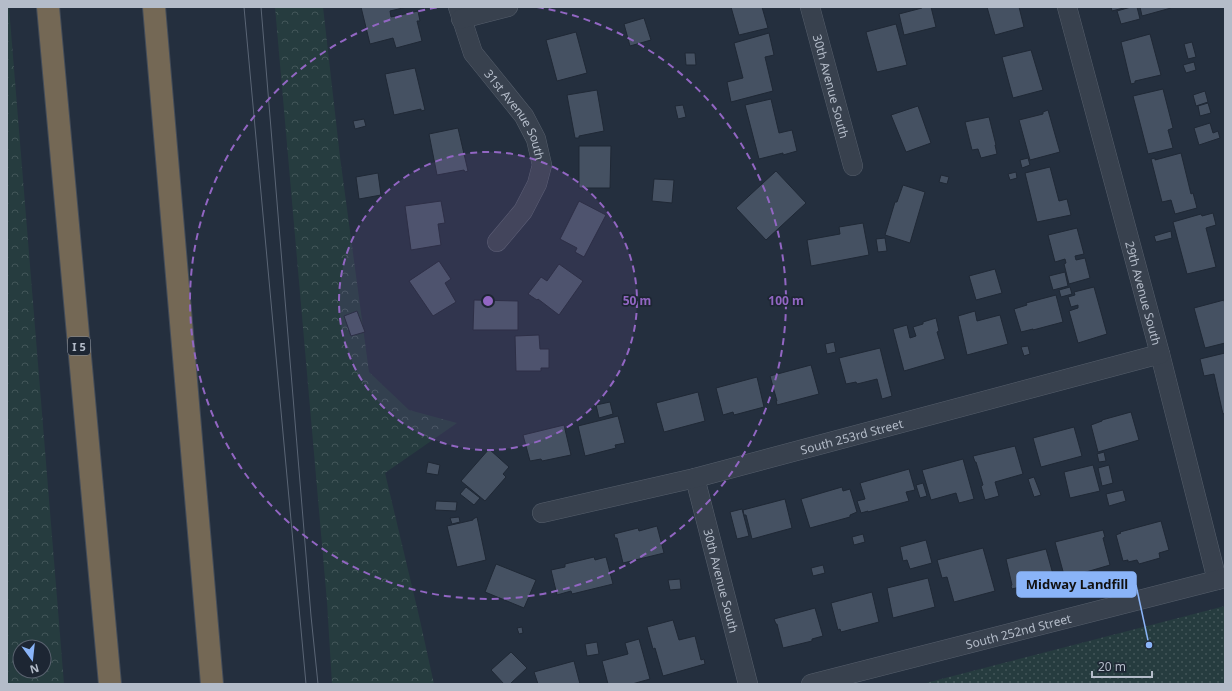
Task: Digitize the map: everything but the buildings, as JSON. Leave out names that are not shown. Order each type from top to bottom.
[{"type":"highway","name":"I 5","points":[[48,7],[110,684]]},
{"type":"highway","points":[[154,7],[212,684]]},
{"type":"street","points":[[460,13],[508,7]]},
{"type":"street","name":"30th Avenue South","points":[[810,7],[853,166]]},
{"type":"street","name":"29th Avenue South","points":[[1067,7],[1221,579]]},
{"type":"street","name":"31st Avenue South","points":[[460,13],[473,53],[524,116],[536,139],[542,165],[537,184],[523,210],[497,242]]},
{"type":"street","name":"South 253rd Street","points":[[542,513],[695,478],[1160,354]]},
{"type":"street","name":"30th Avenue South","points":[[695,478],[748,684]]},
{"type":"street","name":"South 252nd Street","points":[[811,684],[1221,579]]},
{"type":"green space","points":[[7,7],[9,7],[64,684],[7,684]]},
{"type":"green space","points":[[275,7],[323,7],[340,157],[369,372],[409,410],[457,423],[385,473],[434,684],[332,684],[327,602]]},
{"type":"green space","points":[[1225,606],[1225,684],[922,684]]},
{"type":"tram line","points":[[244,7],[306,684]]},
{"type":"tram line","points":[[261,7],[311,616],[318,684]]},
{"type":"place","name":"Midway Landfill","points":[[1149,645]]}]
